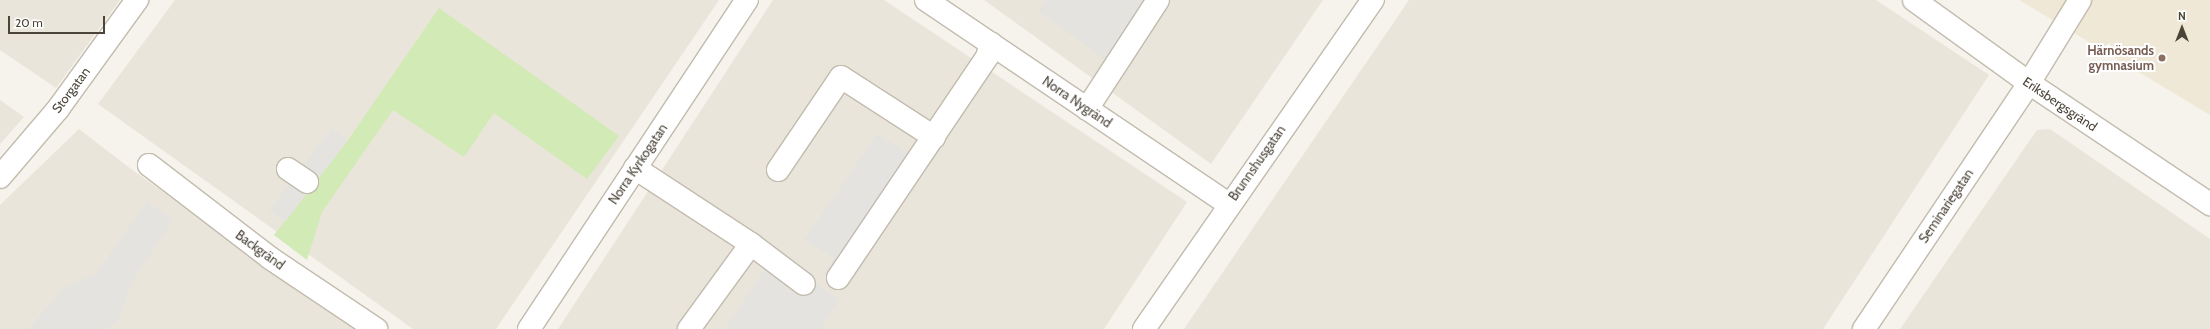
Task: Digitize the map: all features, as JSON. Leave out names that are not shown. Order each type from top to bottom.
[{"type":"street","name":"Storgatan","points":[[0,177],[58,109],[137,0]]},
{"type":"street","name":"Norra Kyrkogatan","points":[[528,329],[747,0]]},
{"type":"street","name":"Norra Nygränd","points":[[926,0],[1228,204]]},
{"type":"street","points":[[1087,109],[1158,0]]},
{"type":"street","name":"Brunnshusgatan","points":[[1144,329],[1228,204],[1373,0]]},
{"type":"street","name":"Eriksbergsgränd","points":[[1914,0],[2029,83],[2210,204]]},
{"type":"street","name":"Seminariegatan","points":[[1864,329],[2029,83],[2080,0]]},
{"type":"street","points":[[838,278],[988,57],[991,44]]},
{"type":"street","points":[[778,170],[841,77],[934,137]]},
{"type":"street","name":"Backgränd","points":[[149,165],[270,258],[376,329]]},
{"type":"street","points":[[635,168],[751,244],[804,284]]},
{"type":"street","points":[[288,169],[307,182]]},
{"type":"street","points":[[689,329],[751,244]]},
{"type":"shaded area","points":[[0,0],[120,0],[56,88],[0,50]]},
{"type":"shaded area","points":[[175,0],[719,0],[496,329],[413,329],[98,104]]},
{"type":"shaded area","points":[[773,0],[884,0],[1187,202],[1104,329],[558,329]]},
{"type":"shaded area","points":[[984,0],[1323,0],[1211,164]]},
{"type":"shaded area","points":[[1046,0],[1172,0],[1121,71],[1038,11]]},
{"type":"shaded area","points":[[1409,0],[1876,0],[1989,75],[1823,329],[1184,329]]},
{"type":"shaded area","name":"Härnösands gymnasium","points":[[2019,0],[2210,0],[2210,115]]},
{"type":"shaded area","points":[[0,100],[24,117],[0,144]]},
{"type":"shaded area","points":[[332,128],[348,140],[285,222],[269,210]]},
{"type":"shaded area","points":[[79,129],[135,172],[358,329],[0,329],[0,205]]},
{"type":"shaded area","points":[[2050,129],[2210,239],[2210,329],[1900,329],[2037,130]]},
{"type":"shaded area","points":[[877,134],[926,164],[848,287],[824,274],[834,258],[804,240]]},
{"type":"shaded area","points":[[147,201],[173,220],[132,282],[119,320],[106,329],[28,329],[65,287],[96,274]]},
{"type":"shaded area","points":[[775,253],[839,300],[821,329],[725,329]]},
{"type":"green space","points":[[439,8],[619,136],[587,179],[494,113],[464,157],[393,110],[322,212],[307,260],[274,235],[348,140]]},
{"type":"place","name":"Härnösands gymnasium","points":[[2162,58]]}]
